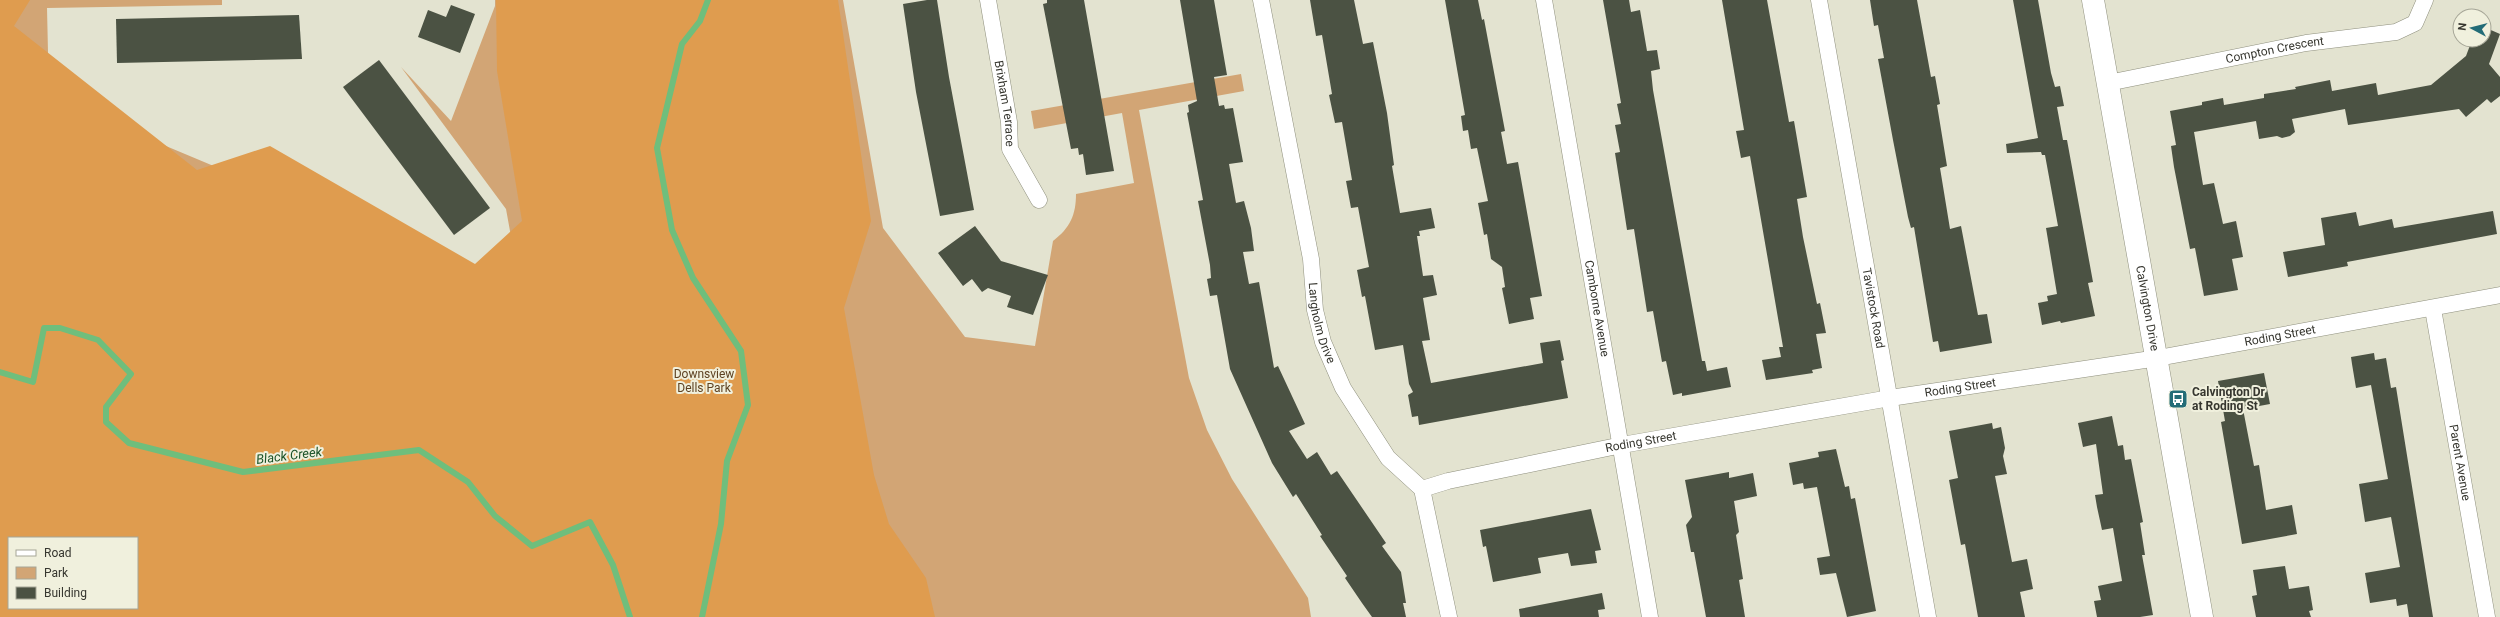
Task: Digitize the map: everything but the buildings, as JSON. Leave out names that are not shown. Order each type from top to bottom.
[{"type":"street","name":"Brixham Terrace","points":[[988,0],[1008,122],[1010,149],[1039,200]]},
{"type":"street","name":"Langholm Drive","points":[[1261,0],[1311,259],[1315,310],[1323,342],[1343,388],[1388,458],[1422,489]]},
{"type":"street","name":"Camborne Avenue","points":[[1544,0],[1622,445],[1650,617]]},
{"type":"street","name":"Tavistock Road","points":[[1819,0],[1928,617]]},
{"type":"street","name":"Calvington Drive","points":[[2093,0],[2158,358],[2202,617]]},
{"type":"street","name":"Compton Crescent","points":[[2108,83],[2306,43],[2396,32],[2415,23],[2425,0]]},
{"type":"street","name":"Roding Street","points":[[1422,489],[1448,481],[1622,445],[1890,398],[2158,358],[2434,309],[2500,295]]},
{"type":"street","name":"Parent Avenue","points":[[2434,309],[2487,617]]},
{"type":"street","points":[[1422,489],[1449,617]]},
{"type":"green space","name":"Downsview Dells Park","points":[[0,0],[222,0],[222,5],[47,8],[49,97],[471,274],[512,242],[506,209],[401,67],[451,121],[495,6],[495,0],[843,0],[883,228],[965,337],[1035,346],[1053,241],[1064,231],[1071,220],[1075,208],[1076,194],[1134,183],[1122,113],[1034,129],[1031,111],[1241,74],[1244,91],[1139,110],[1189,378],[1207,430],[1232,479],[1308,598],[1311,617],[0,617]]},
{"type":"green space","name":"Downsview Dells Park","points":[[0,0],[30,0],[14,26],[197,170],[270,146],[475,264],[522,221],[497,71],[496,0],[838,0],[871,221],[844,308],[874,475],[889,524],[926,578],[935,617],[0,617]]},
{"type":"waterway","points":[[702,617],[721,524],[727,461],[748,405],[741,351],[693,278],[672,230],[657,148],[682,44],[700,21],[708,0]]},
{"type":"waterway","name":"Black Creek","points":[[0,372],[33,382],[44,328],[60,328],[98,340],[131,374],[106,407],[106,422],[129,443],[243,472],[419,450],[468,482],[495,516],[532,546],[590,522],[613,565],[630,617]]},
{"type":"place","name":"Calvington Dr at Roding St","points":[[2178,399]]}]
